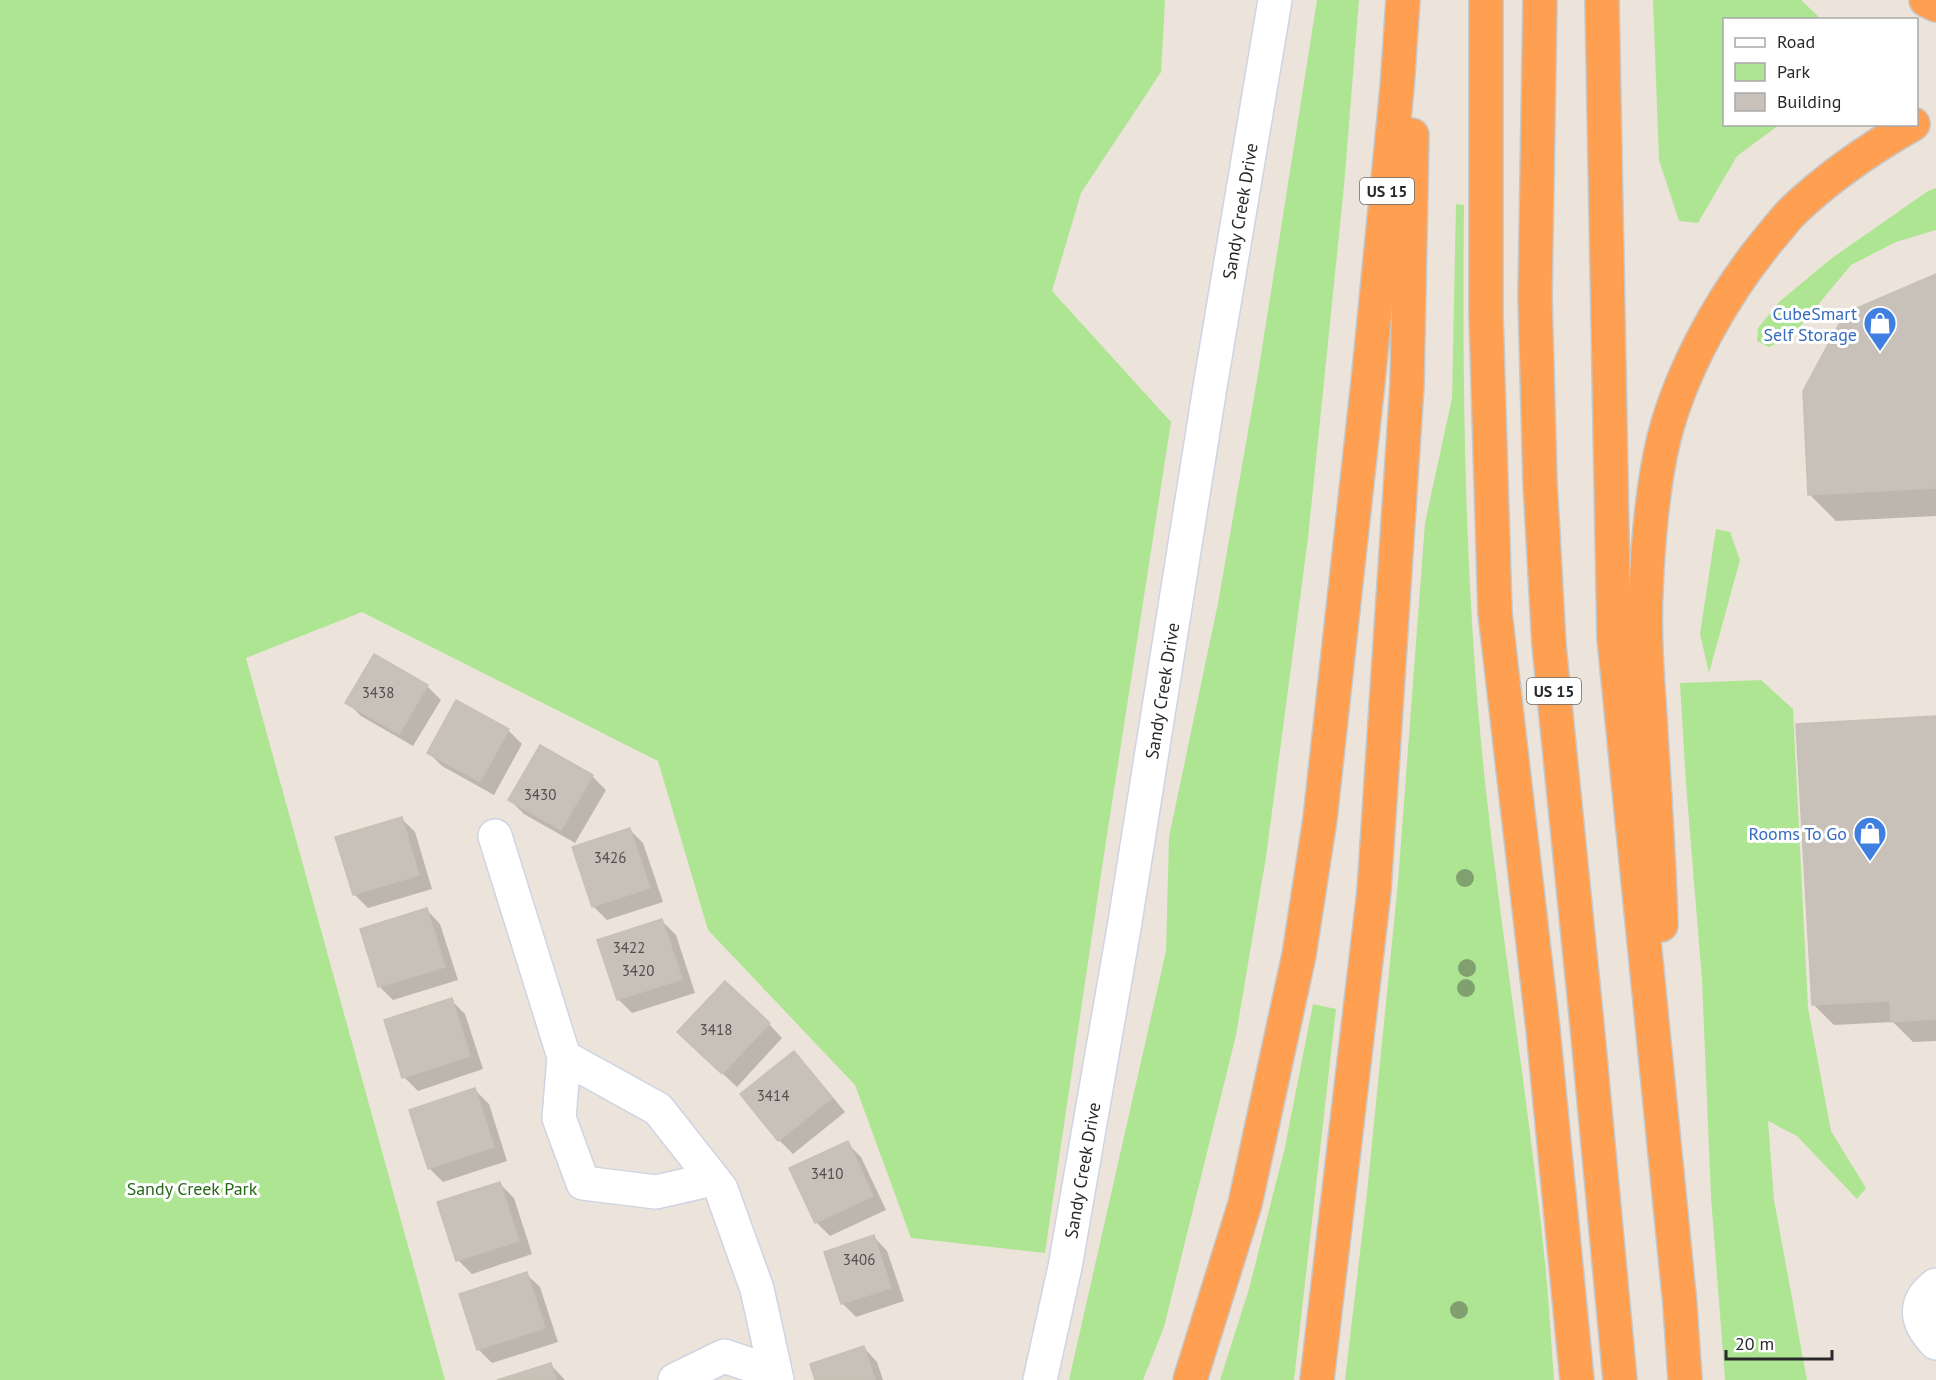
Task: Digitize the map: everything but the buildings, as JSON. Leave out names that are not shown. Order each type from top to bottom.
[{"type":"highway","name":"US 15","points":[[1190,1380],[1245,1204],[1301,944],[1320,819],[1368,382],[1397,88],[1403,0]]},
{"type":"highway","points":[[1317,1380],[1374,891],[1407,385],[1417,0]]},
{"type":"highway","points":[[1486,0],[1485,314],[1495,613],[1543,1029],[1577,1380]]},
{"type":"highway","name":"US 15","points":[[1540,0],[1535,297],[1540,482],[1549,645],[1620,1380]]},
{"type":"highway","points":[[1602,0],[1614,638],[1680,1305],[1685,1380]]},
{"type":"highway","points":[[1926,0],[1936,4]]},
{"type":"highway","points":[[1918,122],[1936,113]]},
{"type":"highway","points":[[1669,1193],[1659,848],[1646,656],[1646,592],[1655,486],[1665,437],[1677,398],[1700,347],[1721,305],[1754,258],[1792,212],[1876,145],[1911,126]]},
{"type":"street","name":"Sandy Creek Drive","points":[[1040,1380],[1065,1268],[1124,927],[1210,387],[1275,0]]},
{"type":"street","points":[[495,836],[564,1057],[559,1118],[583,1182],[656,1192],[713,1179]]},
{"type":"street","points":[[564,1057],[658,1109],[720,1189],[757,1289],[776,1376]]},
{"type":"street","points":[[1928,1294],[1920,1320],[1936,1343]]},
{"type":"street","points":[[675,1380],[723,1356],[776,1376]]},
{"type":"green space","name":"Sandy Creek Park","points":[[0,0],[1165,0],[1161,72],[1081,193],[1052,291],[1171,422],[1045,1253],[911,1238],[855,1085],[708,930],[658,761],[362,612],[246,658],[445,1380],[0,1380]]},
{"type":"green space","points":[[1317,0],[1359,0],[1344,186],[1308,538],[1266,857],[1236,1035],[1164,1327],[1143,1380],[1069,1380],[1166,951],[1169,837],[1218,603],[1257,380]]},
{"type":"green space","points":[[1653,0],[1801,0],[1820,18],[1723,18],[1723,126],[1778,126],[1737,156],[1698,223],[1679,221],[1659,160]]},
{"type":"green space","points":[[1936,188],[1936,230],[1896,242],[1851,265],[1793,335],[1769,347],[1757,341],[1758,328],[1779,302],[1832,258],[1928,191]]},
{"type":"green space","points":[[1456,204],[1464,205],[1466,498],[1479,718],[1493,850],[1539,1203],[1554,1380],[1345,1380],[1367,1193],[1398,882],[1425,523],[1452,398]]},
{"type":"green space","points":[[1716,529],[1730,532],[1740,560],[1709,673],[1700,634]]},
{"type":"green space","points":[[1761,680],[1793,709],[1808,1008],[1831,1131],[1866,1188],[1857,1199],[1797,1136],[1768,1121],[1774,1200],[1807,1380],[1725,1380],[1711,1197],[1702,980],[1680,683]]},
{"type":"green space","points":[[1313,1004],[1336,1009],[1294,1380],[1220,1380],[1249,1289],[1285,1147]]},
{"type":"place","name":"CubeSmart Self Storage","points":[[1880,352]]},
{"type":"place","name":"Rooms To Go","points":[[1870,862]]}]
